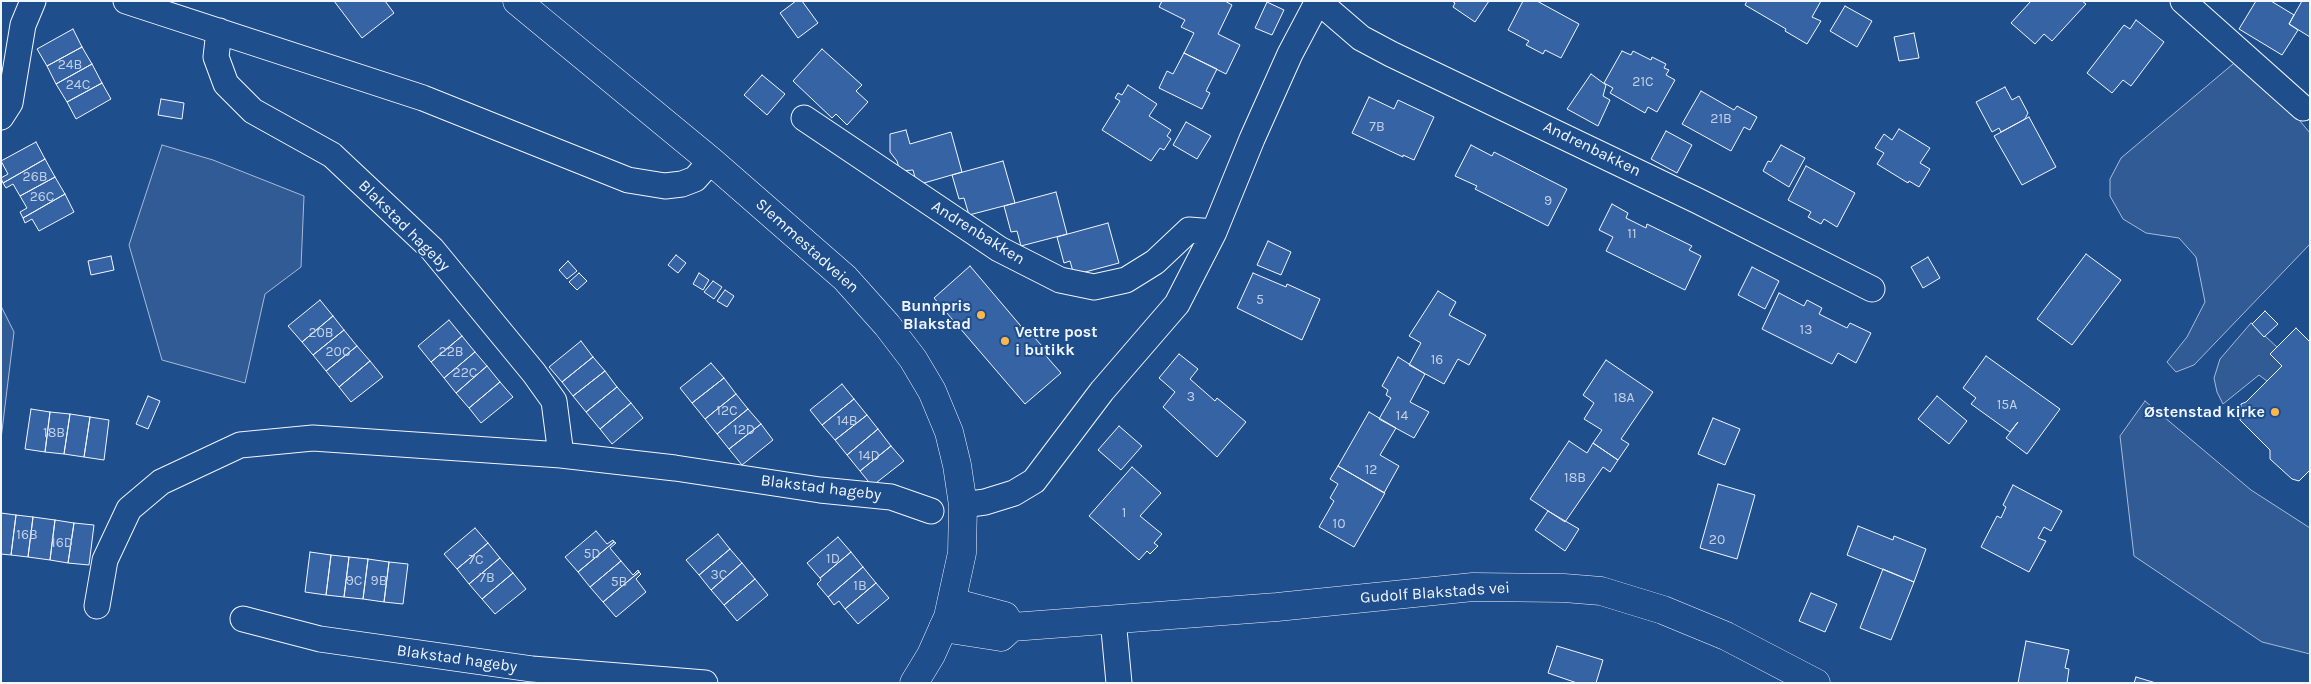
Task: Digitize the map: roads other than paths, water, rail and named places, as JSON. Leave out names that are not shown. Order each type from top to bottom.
[{"type":"street","points":[[1,118],[10,103],[24,25],[33,1]]},
{"type":"street","points":[[126,1],[423,98],[628,180],[666,186],[682,184],[695,178],[711,161]]},
{"type":"street","name":"Slemmestadveien","points":[[517,1],[711,161],[845,278],[887,325],[913,359],[932,391],[949,432],[957,465],[963,505],[962,553],[952,602],[943,628],[931,655],[914,683]]},
{"type":"street","name":"Andrenbakken","points":[[963,505],[985,502],[1014,493],[1034,481],[1102,391],[1178,304],[1214,232],[1252,139],[1290,54],[1318,1],[1362,38],[1391,54],[1698,201],[1872,289]]},
{"type":"street","points":[[2183,1],[2303,108]]},
{"type":"street","name":"Blakstad hageby","points":[[219,31],[216,57],[226,84],[252,111],[332,156],[432,249],[534,373],[554,401],[561,455]]},
{"type":"street","name":"Andrenbakken","points":[[804,118],[999,249],[1060,280],[1094,287],[1126,280],[1155,262],[1189,230],[1214,232]]},
{"type":"street","name":"Blakstad hageby","points":[[97,606],[105,560],[129,509],[161,482],[240,445],[313,438],[561,455],[676,468],[820,490],[891,497],[931,511]]},
{"type":"street","name":"Gudolf Blakstads vei","points":[[943,628],[1002,637],[1012,627],[1277,607],[1473,587],[1564,588],[1600,591],[1663,610],[1726,636],[1804,680]]},
{"type":"street","points":[[952,602],[1005,616],[1012,627]]},
{"type":"street","name":"Blakstad hageby","points":[[243,618],[320,639],[522,668],[705,683]]},
{"type":"street","points":[[1113,619],[1119,683]]},
{"type":"place","name":"Bunnpris Blakstad","points":[[981,315]]},
{"type":"place","name":"Vettre post i butikk","points":[[1005,341]]},
{"type":"place","name":"Østenstad kirke","points":[[2275,412]]}]
